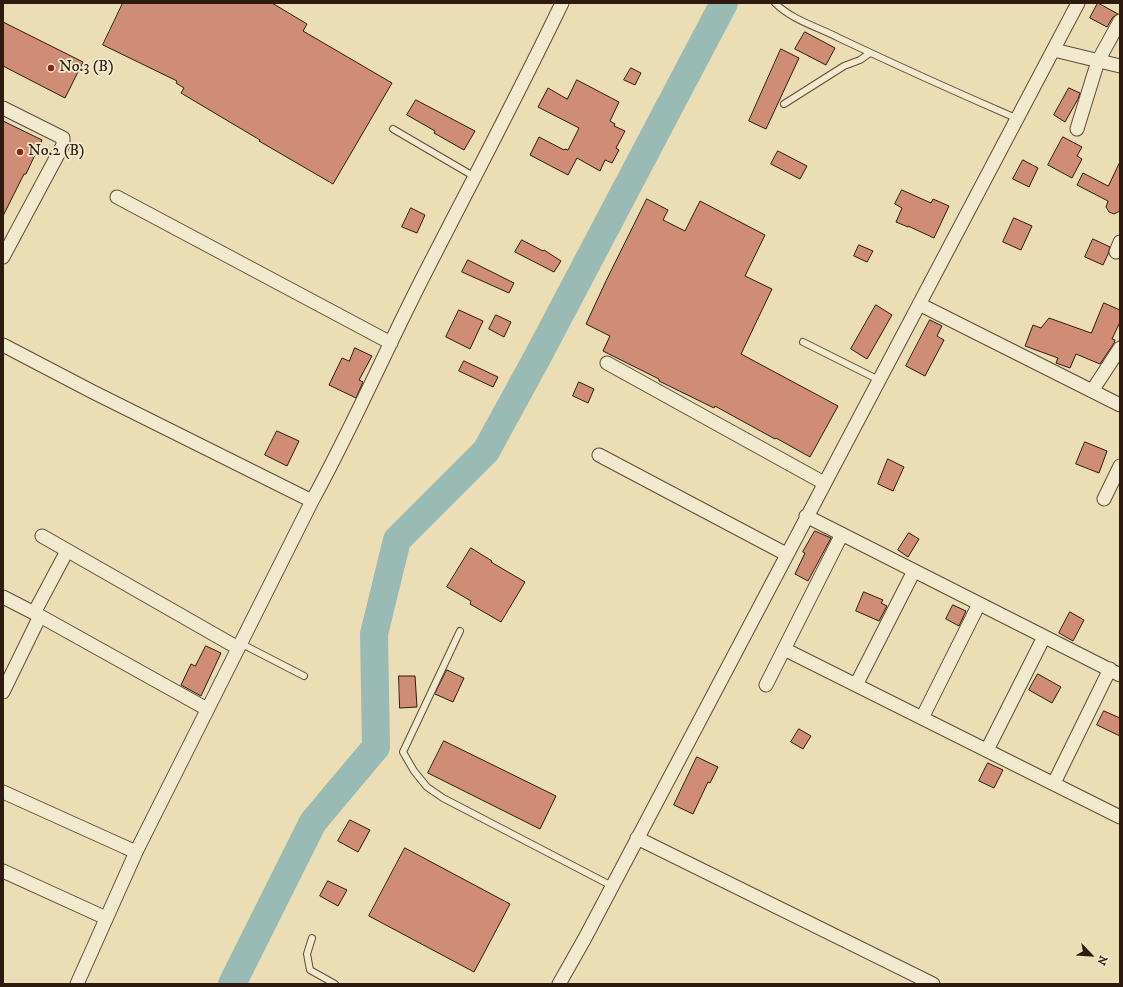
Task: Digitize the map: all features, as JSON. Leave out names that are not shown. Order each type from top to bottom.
[{"type":"street","points":[[77,984],[136,852],[239,645],[331,466],[420,282],[528,73],[562,3]]},
{"type":"street","points":[[559,984],[1018,119],[1078,3]]},
{"type":"street","points":[[1077,128],[1098,61],[1120,21]]},
{"type":"street","points":[[1054,50],[1120,66]]},
{"type":"street","points":[[3,108],[63,138],[63,144],[3,257]]},
{"type":"street","points":[[116,197],[391,343]]},
{"type":"street","points":[[919,304],[1120,405]]},
{"type":"street","points":[[3,345],[100,396],[312,501]]},
{"type":"street","points":[[1092,391],[1120,348]]},
{"type":"street","points":[[608,363],[824,483]]},
{"type":"street","points":[[599,455],[786,554]]},
{"type":"street","points":[[1104,499],[1120,466]]},
{"type":"street","points":[[806,516],[1115,672],[1054,783]]},
{"type":"street","points":[[766,685],[842,534]]},
{"type":"street","points":[[42,536],[239,645]]},
{"type":"street","points":[[3,692],[37,614],[67,551]]},
{"type":"street","points":[[856,685],[914,571]]},
{"type":"street","points":[[3,597],[37,614],[207,709]]},
{"type":"street","points":[[922,718],[979,604]]},
{"type":"street","points":[[987,750],[1044,636]]},
{"type":"street","points":[[784,649],[1119,815]]},
{"type":"street","points":[[3,792],[136,852]]},
{"type":"street","points":[[637,838],[933,984]]},
{"type":"street","points":[[3,871],[106,918]]},
{"type":"lane","points":[[775,3],[783,12],[870,53],[1018,119]]},
{"type":"lane","points":[[784,104],[844,66],[860,60],[870,53]]},
{"type":"lane","points":[[393,129],[475,177]]},
{"type":"lane","points":[[803,342],[879,380]]},
{"type":"lane","points":[[460,631],[403,752],[414,771],[427,787],[443,798],[612,886]]},
{"type":"lane","points":[[239,645],[304,676]]},
{"type":"lane","points":[[312,938],[307,954],[310,970],[335,984]]},
{"type":"building","points":[[123,3],[272,3],[307,24],[303,31],[392,83],[333,184],[181,93],[184,88],[176,83],[177,81],[103,45]]},
{"type":"building","points":[[1098,3],[1118,14],[1113,17],[1107,27],[1090,18]]},
{"type":"building","name":"No.3 (B)","points":[[3,22],[83,62],[65,98],[3,66]]},
{"type":"building","points":[[805,32],[835,48],[826,65],[795,49]]},
{"type":"building","points":[[781,49],[799,58],[766,129],[749,121]]},
{"type":"building","points":[[631,68],[641,73],[635,85],[624,80]]},
{"type":"building","points":[[577,80],[619,102],[610,121],[615,124],[614,126],[625,131],[616,148],[619,150],[612,163],[605,160],[600,171],[577,158],[568,175],[530,155],[539,137],[564,150],[568,150],[579,128],[538,107],[548,88],[567,99]]},
{"type":"building","points":[[1069,88],[1080,93],[1065,122],[1054,115]]},
{"type":"building","points":[[416,100],[475,131],[464,150],[434,133],[435,131],[407,115]]},
{"type":"building","name":"No.2 (B)","points":[[3,121],[42,140],[26,174],[24,174],[3,216]]},
{"type":"building","points":[[1063,137],[1082,147],[1077,156],[1082,159],[1072,178],[1048,165]]},
{"type":"building","points":[[778,151],[807,166],[800,179],[771,164]]},
{"type":"building","points":[[1023,160],[1038,168],[1029,187],[1013,179]]},
{"type":"building","points":[[1120,162],[1120,211],[1114,214],[1109,212],[1106,207],[1108,201],[1077,185],[1083,173],[1108,186]]},
{"type":"building","points":[[902,190],[931,203],[933,199],[949,206],[934,238],[896,222],[902,208],[895,204]]},
{"type":"building","points":[[647,199],[668,210],[663,220],[685,231],[700,201],[765,235],[745,276],[772,289],[741,354],[838,406],[810,457],[715,406],[714,408],[659,381],[659,379],[603,351],[610,336],[586,324]]},
{"type":"building","points":[[411,208],[425,215],[417,233],[402,227]]},
{"type":"building","points":[[1014,218],[1032,226],[1021,250],[1003,242]]},
{"type":"building","points":[[1093,239],[1110,247],[1103,265],[1085,257]]},
{"type":"building","points":[[522,240],[543,251],[544,250],[561,261],[554,272],[515,252]]},
{"type":"building","points":[[859,245],[873,251],[867,262],[854,256]]},
{"type":"building","points":[[468,260],[514,283],[509,293],[462,272]]},
{"type":"building","points":[[1104,303],[1120,310],[1120,322],[1112,339],[1115,340],[1114,343],[1100,364],[1076,354],[1070,368],[1056,363],[1058,358],[1025,346],[1033,325],[1041,328],[1049,318],[1091,333]]},
{"type":"building","points":[[876,305],[892,315],[867,359],[851,349]]},
{"type":"building","points":[[459,310],[483,321],[470,349],[446,337]]},
{"type":"building","points":[[496,315],[511,322],[504,337],[489,329]]},
{"type":"building","points":[[930,320],[942,326],[937,336],[944,340],[925,376],[906,366]]},
{"type":"building","points":[[355,348],[372,356],[359,380],[363,382],[356,398],[329,385],[342,358],[349,361]]},
{"type":"building","points":[[464,361],[498,377],[493,387],[459,371]]},
{"type":"building","points":[[579,382],[594,389],[588,403],[573,396]]},
{"type":"building","points":[[277,431],[299,441],[287,466],[265,455]]},
{"type":"building","points":[[1085,442],[1107,451],[1099,473],[1076,464]]},
{"type":"building","points":[[888,459],[904,467],[893,491],[878,484]]},
{"type":"building","points":[[815,531],[831,538],[808,581],[795,574],[805,553],[803,552]]},
{"type":"building","points":[[909,533],[919,539],[908,557],[898,550]]},
{"type":"building","points":[[471,548],[525,582],[501,622],[470,604],[471,601],[447,587]]},
{"type":"building","points":[[864,592],[883,600],[881,603],[887,606],[879,621],[856,611]]},
{"type":"building","points":[[953,605],[966,611],[959,626],[946,619]]},
{"type":"building","points":[[1070,612],[1084,620],[1073,641],[1059,633]]},
{"type":"building","points":[[206,646],[221,653],[201,696],[181,685],[191,664],[195,666]]},
{"type":"building","points":[[447,670],[464,678],[453,702],[435,694]]},
{"type":"building","points":[[1038,674],[1061,687],[1052,703],[1029,690]]},
{"type":"building","points":[[399,676],[415,676],[417,707],[400,708]]},
{"type":"building","points":[[1104,711],[1120,718],[1120,736],[1097,725]]},
{"type":"building","points":[[799,729],[811,736],[803,749],[791,742]]},
{"type":"building","points":[[444,741],[556,796],[540,829],[428,773]]},
{"type":"building","points":[[697,757],[718,767],[710,783],[708,782],[693,814],[674,805]]},
{"type":"building","points":[[988,763],[1003,770],[994,788],[979,781]]},
{"type":"building","points":[[350,820],[370,830],[358,852],[338,841]]},
{"type":"building","points":[[405,848],[510,904],[474,972],[369,916]]},
{"type":"building","points":[[328,881],[347,890],[338,906],[320,896]]},
{"type":"waterway","points":[[232,984],[313,822],[376,747],[374,634],[397,540],[486,451],[538,356],[724,3]]},
{"type":"place","name":"No.3 (B)","points":[[51,68]]},
{"type":"place","name":"No.2 (B)","points":[[20,152]]}]
